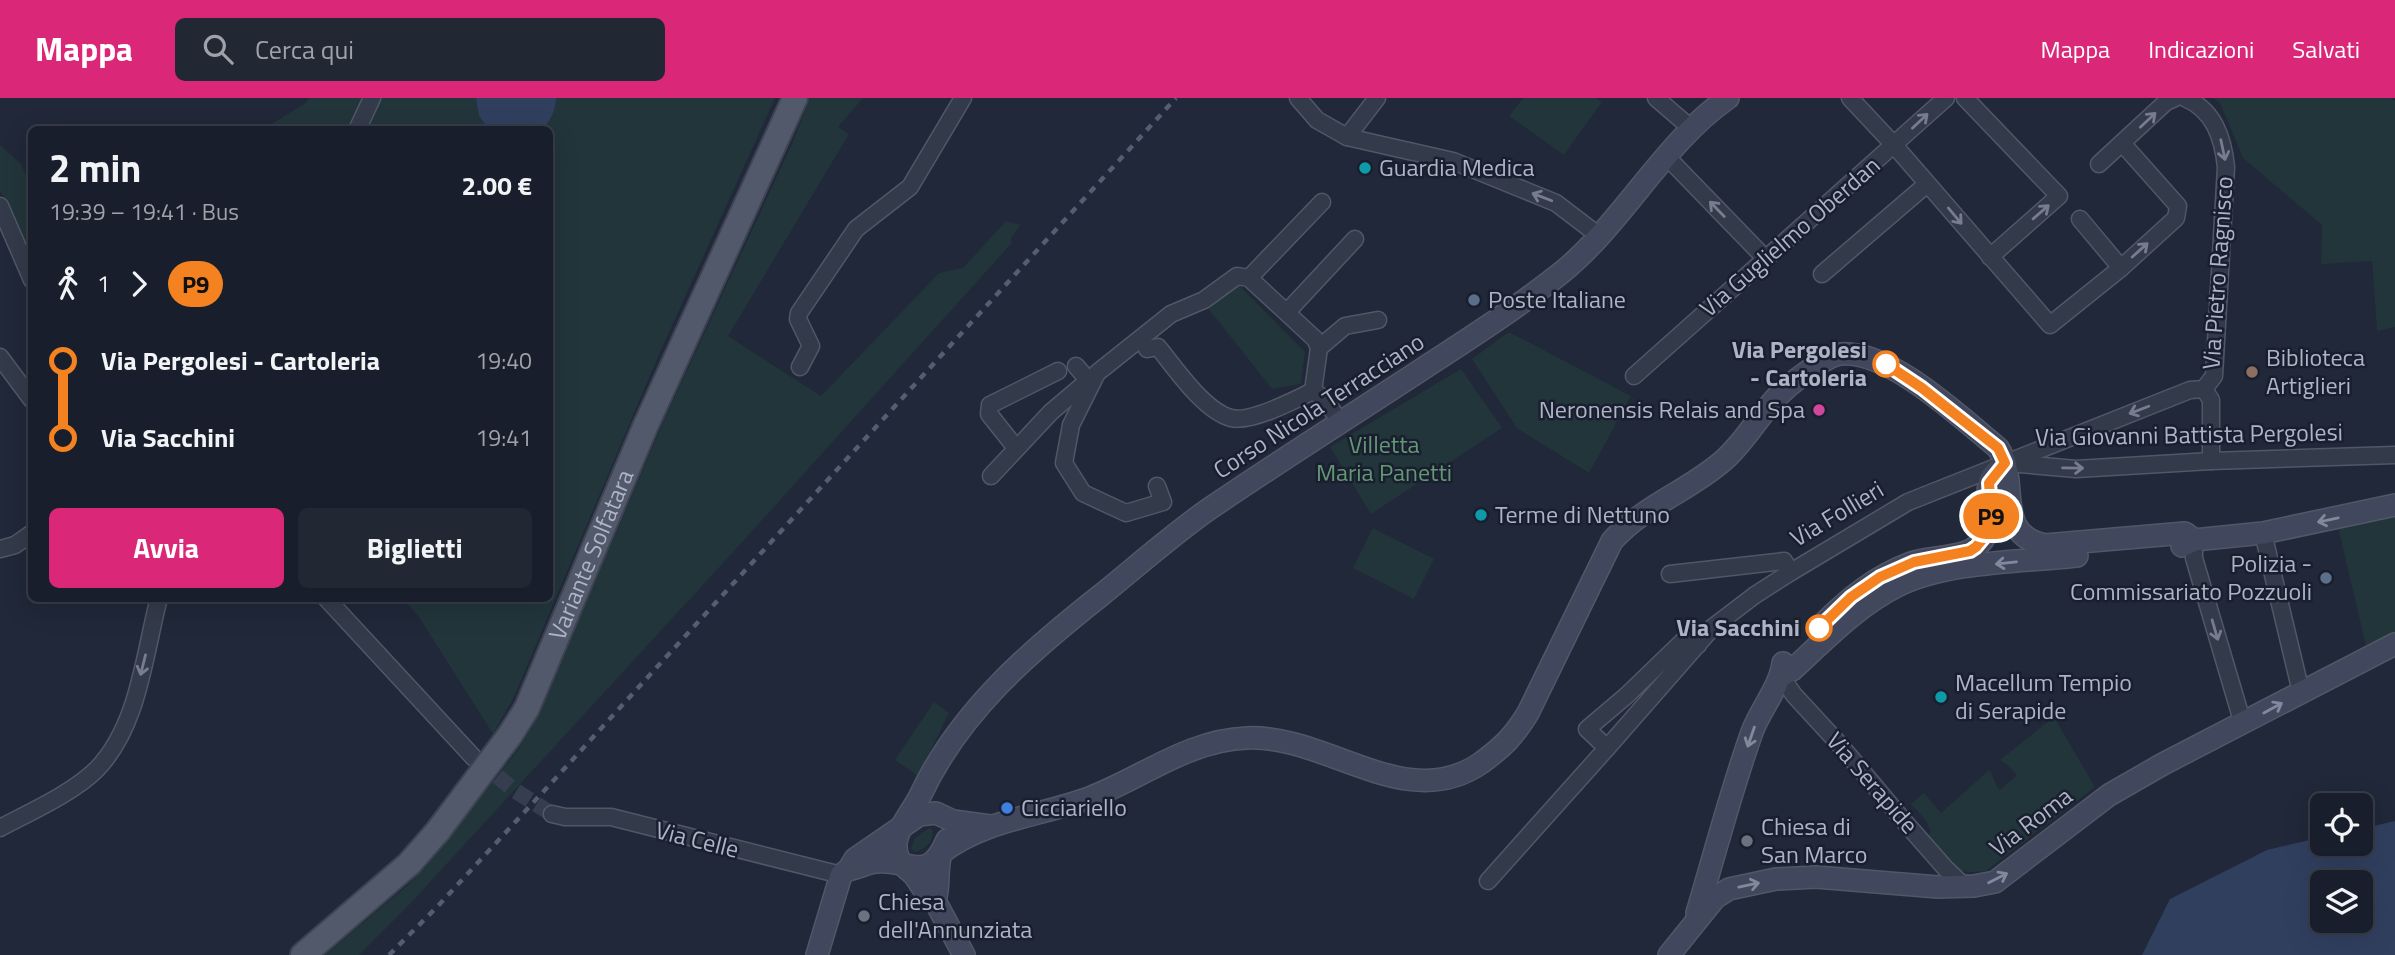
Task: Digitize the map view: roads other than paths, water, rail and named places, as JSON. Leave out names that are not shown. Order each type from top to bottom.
[{"type":"main road","name":"Variante Solfatara","points":[[303,955],[409,864],[438,831],[510,735],[532,697],[645,427],[795,98]]},
{"type":"street","points":[[359,126],[372,98]]},
{"type":"street","points":[[800,367],[811,346],[798,319],[799,313],[856,229],[910,187],[963,98]]},
{"type":"street","points":[[1298,98],[1317,120],[1348,137],[1454,158],[1556,202],[1598,235]]},
{"type":"street","points":[[1348,137],[1377,98]]},
{"type":"street","points":[[1656,98],[1692,129]]},
{"type":"street","name":"Corso Nicola Terracciano","points":[[903,825],[919,799],[930,771],[973,710],[1045,641],[1206,511],[1509,312],[1564,270],[1692,129],[1728,98]]},
{"type":"street","points":[[1850,98],[2050,325],[2121,268],[2176,218],[2178,206],[2122,143]]},
{"type":"street","name":"Via Guglielmo Oberdan","points":[[1634,376],[1946,98]]},
{"type":"street","points":[[1965,98],[2059,196],[1990,257]]},
{"type":"street","points":[[2099,164],[2166,102],[2175,98]]},
{"type":"street","name":"Via Pietro Ragnisco","points":[[2185,98],[2200,105],[2214,123],[2226,167],[2214,376],[2204,388],[2211,400],[2211,461]]},
{"type":"street","points":[[1667,157],[1765,258]]},
{"type":"street","points":[[1822,274],[1927,184]]},
{"type":"street","points":[[1250,278],[1322,202]]},
{"type":"street","points":[[0,206],[28,270]]},
{"type":"street","points":[[2080,219],[2121,268]]},
{"type":"street","points":[[1287,312],[1355,239]]},
{"type":"street","points":[[991,475],[1051,412],[1092,377],[1171,314],[1204,300],[1237,276],[1250,278],[1315,339],[1319,348],[1317,394],[1341,422]]},
{"type":"street","points":[[1319,348],[1345,326],[1378,320]]},
{"type":"street","points":[[1147,349],[1158,347],[1202,401],[1232,418],[1270,412],[1317,394]]},
{"type":"street","name":"Via Giovanni Battista Pergolesi","points":[[941,853],[956,841],[990,826],[1092,797],[1187,751],[1235,739],[1274,739],[1412,781],[1432,781],[1466,773],[1513,737],[1528,713],[1612,541],[1620,532],[1639,515],[1690,486],[1725,459],[1783,392],[1821,363],[1839,354],[1870,358],[1891,366],[1998,448],[2000,476],[2211,461],[2395,455]]},
{"type":"street","points":[[0,358],[28,395]]},
{"type":"street","points":[[1076,366],[1092,377]]},
{"type":"street","points":[[1016,448],[989,414],[990,405],[1058,371]]},
{"type":"street","points":[[1092,377],[1071,425],[1064,463],[1083,493],[1126,513],[1163,502],[1157,486]]},
{"type":"street","name":"Via Follieri","points":[[1488,881],[1713,627],[1755,595],[1908,502],[2000,476],[2190,390],[2204,388]]},
{"type":"street","points":[[2000,476],[2013,521],[2026,537],[2035,543],[2045,545],[2185,533],[2194,540]]},
{"type":"street","points":[[1782,676],[1783,660],[1851,597],[1880,577],[1914,562],[1970,551],[1983,539],[1992,522],[2000,476]]},
{"type":"street","points":[[1669,955],[1694,922],[1753,731],[1782,676],[1867,604],[1899,584],[1924,575],[1973,566],[2186,546],[2194,540],[2263,533],[2395,505]]},
{"type":"street","points":[[2263,533],[2301,692]]},
{"type":"street","points":[[0,549],[15,545],[28,536]]},
{"type":"street","points":[[2194,540],[2194,558],[2243,724]]},
{"type":"street","points":[[1670,574],[1784,561],[1791,572]]},
{"type":"street","points":[[0,828],[74,787],[96,769],[114,746],[132,706],[158,602]]},
{"type":"street","points":[[330,602],[474,758]]},
{"type":"street","points":[[1607,748],[1587,729],[1683,641],[1698,645]]},
{"type":"street","name":"Via Roma","points":[[1694,922],[1715,898],[1729,889],[1776,879],[1854,878],[1938,887],[1983,885],[2004,876],[2109,795],[2395,644]]},
{"type":"street","points":[[1645,675],[1659,688]]},
{"type":"street","name":"Via Serapide","points":[[1782,676],[1794,695],[1841,746],[1902,820],[1965,887]]},
{"type":"street","points":[[1626,696],[1643,708]]},
{"type":"street","points":[[935,901],[938,892],[936,876],[948,832],[935,798],[940,758]]},
{"type":"street","points":[[817,955],[845,872],[855,859],[919,815],[936,813],[944,816]]},
{"type":"street","name":"Via Celle","points":[[552,814],[565,817],[611,817],[845,872]]},
{"type":"street","name":"Via Giovanni Battista Pergolesi","points":[[944,816],[953,821],[990,826]]},
{"type":"street","points":[[903,825],[895,846],[901,864],[912,873],[927,896],[935,901],[964,955]]},
{"type":"street","points":[[845,872],[876,862],[915,868],[932,863],[941,853]]},
{"type":"water","points":[[476,98],[556,98],[552,115],[545,126],[487,126],[479,116]]},
{"type":"water","points":[[2395,821],[2395,955],[2142,955],[2170,899],[2267,850],[2310,840],[2310,856],[2373,856],[2373,826]]},
{"type":"tunnel","points":[[479,761],[514,790],[552,814]]},
{"type":"railway","points":[[389,955],[554,780],[1176,98]]},
{"type":"place","name":"Guardia Medica","points":[[1365,168]]},
{"type":"place","name":"Poste Italiane","points":[[1474,300]]},
{"type":"place","name":"Via Pergolesi - Cartoleria","points":[[1886,364]]},
{"type":"place","name":"Biblioteca Artiglieri","points":[[2252,372]]},
{"type":"place","name":"Neronensis Relais and Spa","points":[[1819,410]]},
{"type":"place","name":"Terme di Nettuno","points":[[1481,515]]},
{"type":"place","name":"Polizia - Commissariato Pozzuoli","points":[[2326,578]]},
{"type":"place","name":"Via Sacchini","points":[[1819,628]]},
{"type":"place","name":"Macellum Tempio di Serapide","points":[[1941,697]]},
{"type":"place","name":"Cicciariello","points":[[1007,808]]},
{"type":"place","name":"Chiesa di San Marco","points":[[1747,841]]},
{"type":"place","name":"Chiesa dell'Annunziata","points":[[864,916]]},
{"type":"park label","name":"Villetta Maria Panetti","points":[[1384,459]]}]
